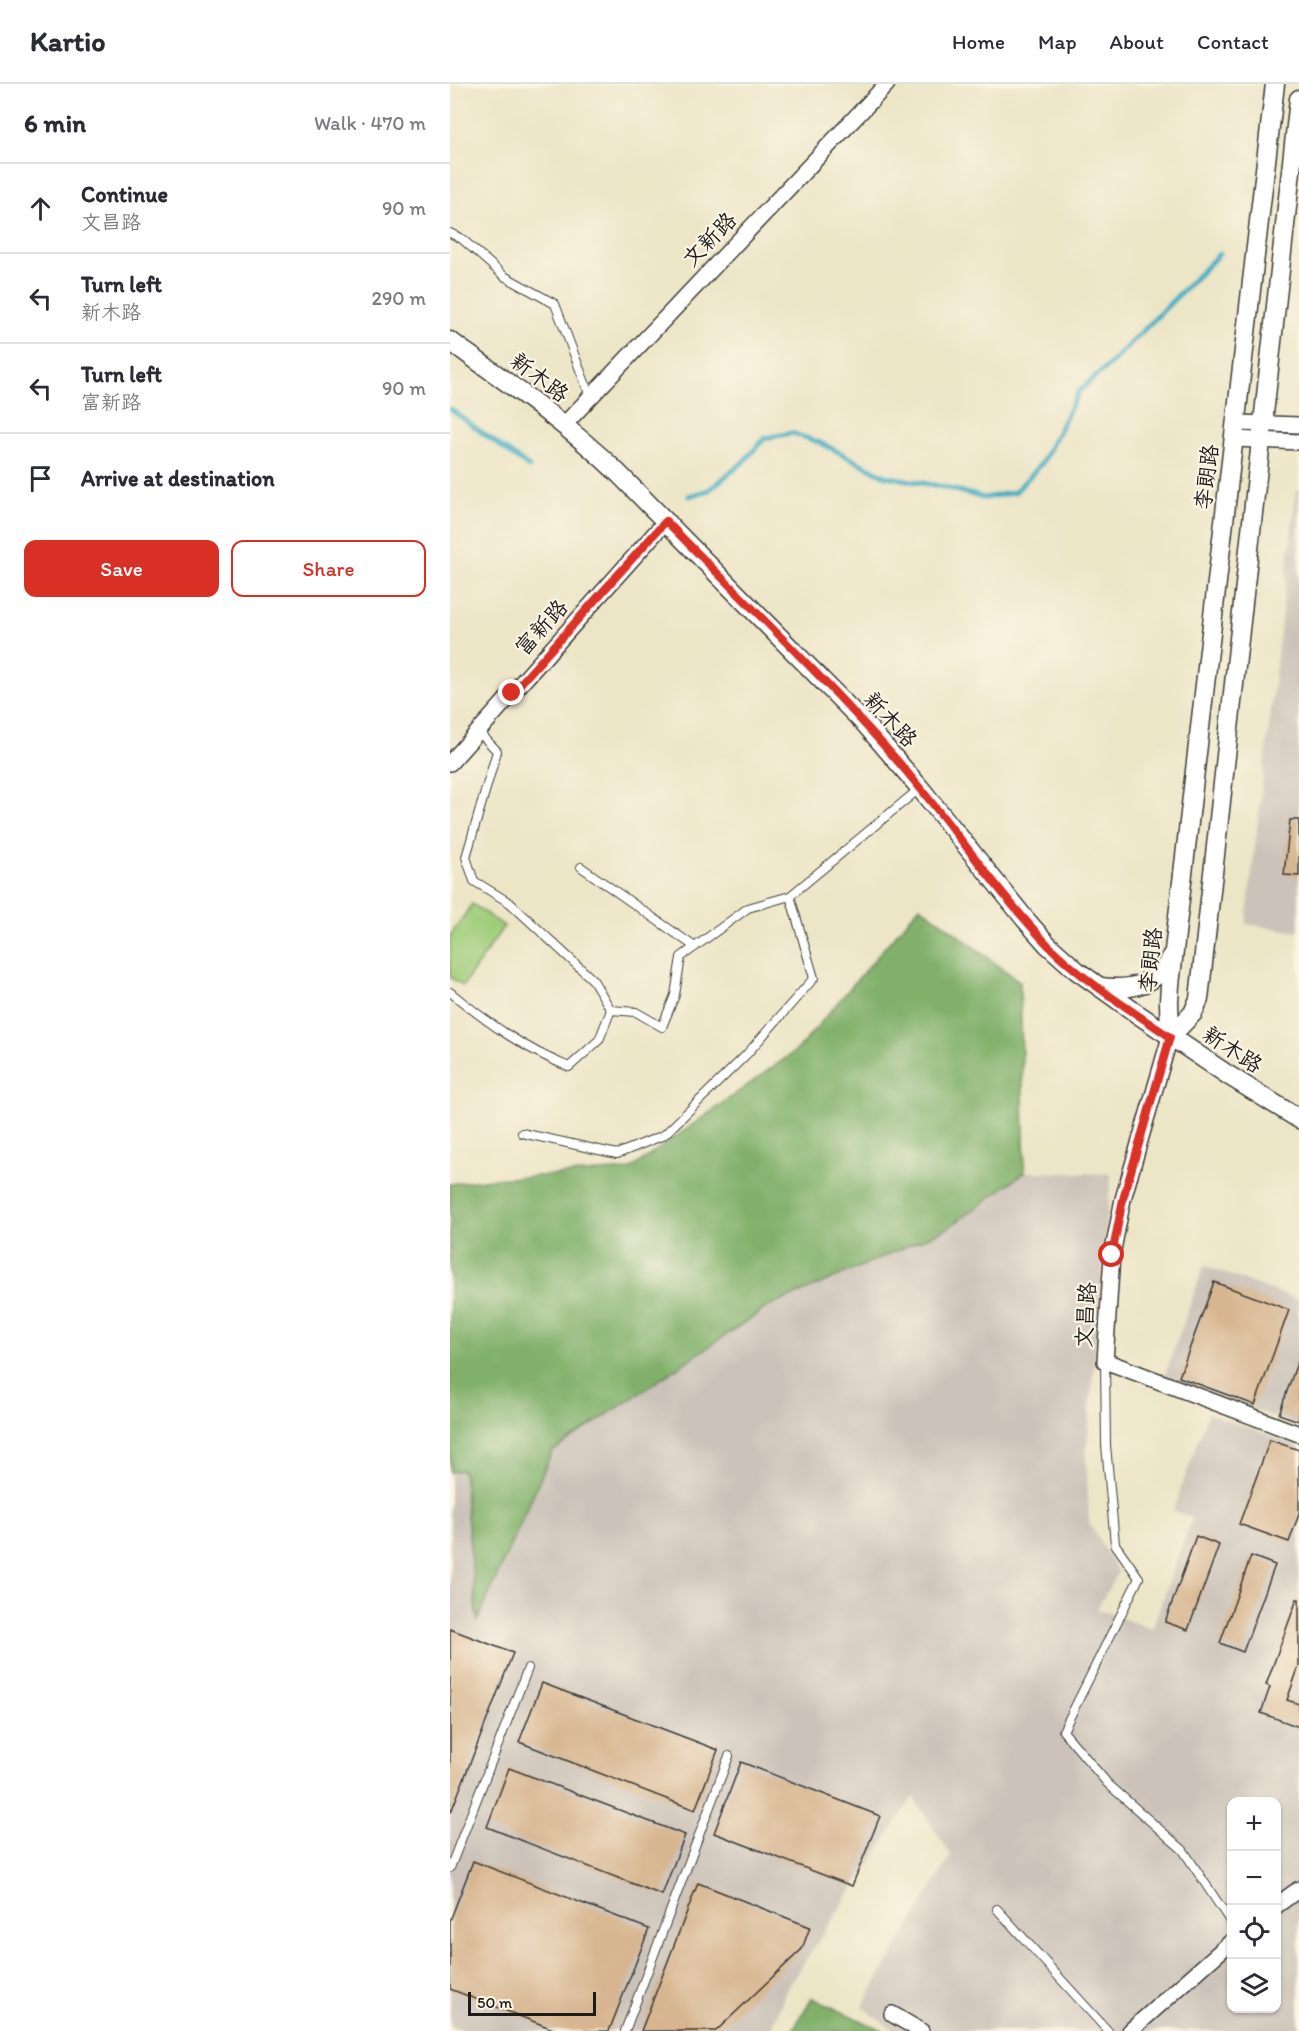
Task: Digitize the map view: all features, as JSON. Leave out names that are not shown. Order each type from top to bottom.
[{"type":"street","name":"文新路","points":[[564,425],[886,84]]},
{"type":"street","name":"李朗路","points":[[1170,1037],[1169,1002],[1174,950],[1275,84]]},
{"type":"street","points":[[1170,1037],[1193,1013],[1199,999],[1299,99]]},
{"type":"street","name":"新木路","points":[[450,341],[564,425],[588,445],[666,521],[866,725],[1048,945],[1099,987],[1170,1037],[1299,1119]]},
{"type":"street","points":[[1235,431],[1262,432],[1299,425]]},
{"type":"street","points":[[1262,432],[1299,442]]},
{"type":"street","name":"富新路","points":[[450,763],[666,521]]},
{"type":"street","points":[[1099,987],[1119,990],[1146,983],[1168,964],[1174,950]]},
{"type":"street","name":"文昌路","points":[[1170,1037],[1123,1199],[1112,1255],[1105,1361],[1299,1434]]},
{"type":"street","points":[[1277,1905],[1299,1889]]},
{"type":"street","points":[[1130,2031],[1227,1945]]},
{"type":"street","points":[[892,2014],[921,2031]]},
{"type":"lane","points":[[450,233],[462,239],[504,276],[555,304],[590,396]]},
{"type":"lane","points":[[478,731],[496,751],[466,857],[474,881],[510,903],[593,981],[611,1010]]},
{"type":"lane","points":[[611,1010],[636,1012],[662,1027],[675,995],[681,957],[748,908],[790,896],[920,788]]},
{"type":"lane","points":[[581,867],[695,947]]},
{"type":"lane","points":[[522,1133],[617,1154],[664,1135],[746,1055],[814,978],[790,896]]},
{"type":"lane","points":[[450,992],[489,1024],[538,1055],[568,1067],[599,1040],[611,1010]]},
{"type":"lane","points":[[1105,1361],[1106,1445],[1115,1544],[1139,1578],[1064,1731],[1107,1784],[1183,1850],[1227,1916]]},
{"type":"lane","points":[[450,1868],[528,1668]]},
{"type":"lane","points":[[625,2031],[729,1756]]},
{"type":"lane","points":[[997,1909],[1108,2031]]},
{"type":"shaded area","points":[[1299,489],[1299,932],[1246,924],[1296,492]]},
{"type":"shaded area","points":[[1025,1172],[1111,1174],[1086,1455],[1089,1522],[1118,1572],[1097,1609],[1152,1629],[1192,1518],[1173,1511],[1208,1413],[1299,1446],[1299,2031],[895,2031],[862,2007],[951,1855],[913,1797],[786,1990],[771,2031],[463,2031],[450,2026],[450,1472],[463,1470],[477,1620],[552,1452],[768,1307],[948,1228]]},
{"type":"shaded area","points":[[1204,1266],[1299,1300],[1299,1426],[1164,1377]]},
{"type":"green space","points":[[472,904],[504,926],[463,986],[450,977],[450,936]]},
{"type":"green space","points":[[920,906],[1020,982],[1025,1172],[948,1228],[768,1307],[552,1452],[477,1621],[463,1470],[450,1472],[450,1184],[629,1170],[798,1049]]},
{"type":"green space","points":[[812,1998],[884,2031],[792,2031]]},
{"type":"building","points":[[1290,820],[1299,820],[1299,876],[1284,875]]},
{"type":"building","points":[[1214,1282],[1289,1310],[1255,1405],[1179,1377]]},
{"type":"building","points":[[1297,1363],[1299,1364],[1299,1421],[1279,1414]]},
{"type":"building","points":[[1270,1440],[1299,1450],[1299,1514],[1289,1542],[1239,1524]]},
{"type":"building","points":[[1196,1536],[1219,1545],[1188,1630],[1165,1622]]},
{"type":"building","points":[[1251,1556],[1275,1565],[1243,1652],[1220,1643]]},
{"type":"building","points":[[1297,1599],[1299,1599],[1299,1666],[1287,1700],[1299,1704],[1299,1727],[1261,1713],[1270,1687],[1266,1685]]},
{"type":"building","points":[[450,1629],[513,1653],[451,1812],[450,1811]]},
{"type":"building","points":[[542,1683],[718,1750],[695,1810],[519,1742]]},
{"type":"building","points":[[741,1762],[880,1816],[852,1886],[714,1833]]},
{"type":"building","points":[[509,1768],[685,1835],[662,1895],[487,1827]]},
{"type":"building","points":[[473,1861],[649,1929],[609,2031],[558,2031],[450,1989],[450,1921]]},
{"type":"building","points":[[698,1883],[810,1927],[802,1949],[716,2031],[641,2031]]},
{"type":"waterway","points":[[689,496],[709,490],[742,463],[765,438],[792,433],[821,443],[885,476],[944,487],[984,498],[1015,492],[1042,463],[1079,391],[1109,365],[1219,254]]},
{"type":"waterway","points":[[450,409],[529,467]]},
{"type":"route","points":[[512,693],[666,521],[866,725],[1048,945],[1076,970],[1170,1037],[1123,1199],[1112,1255]]}]
